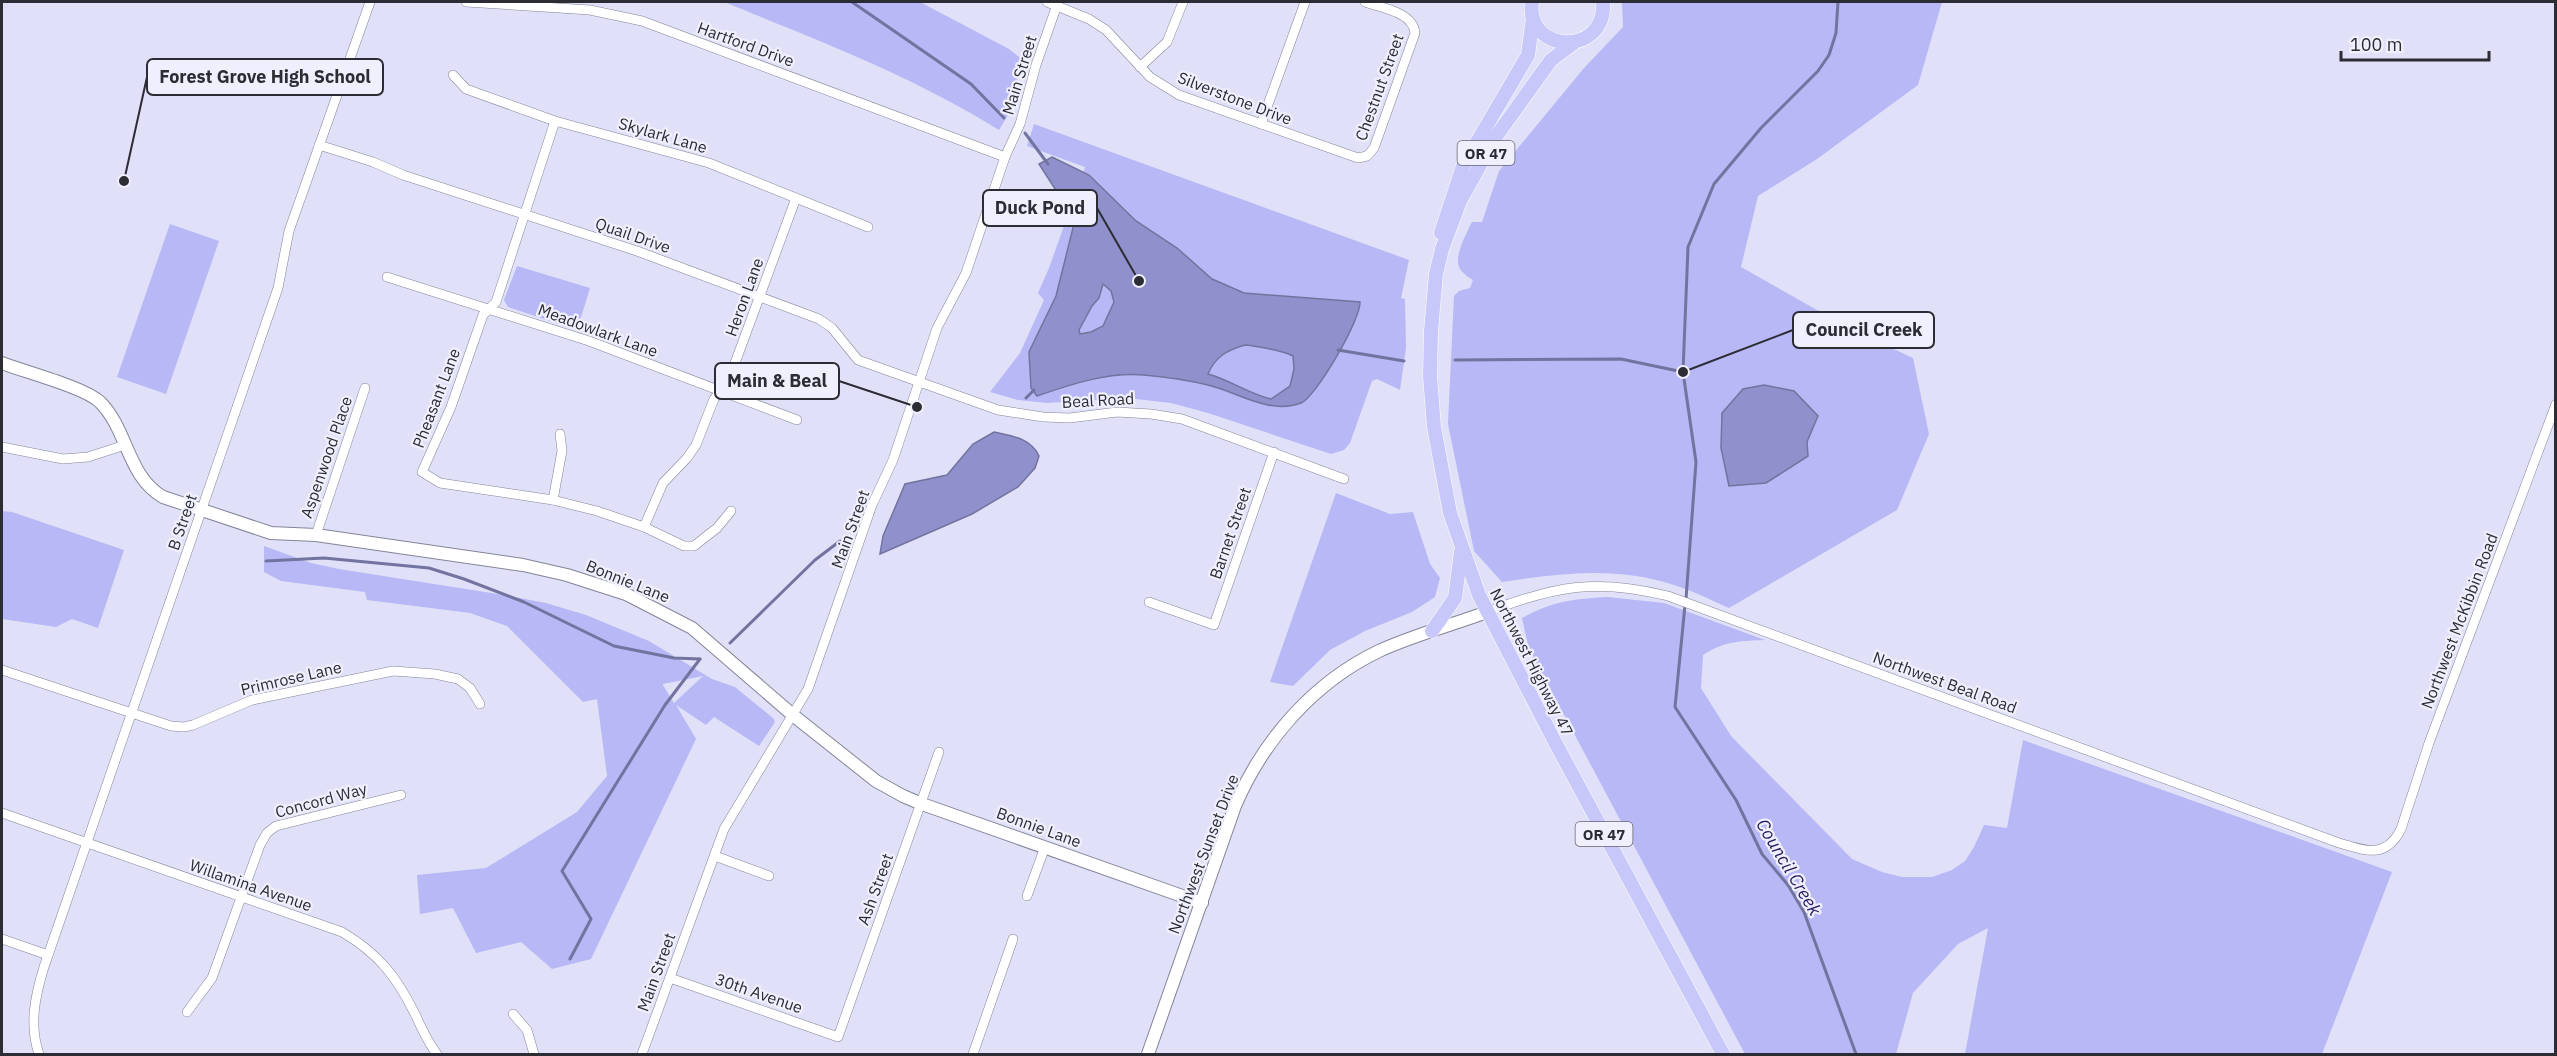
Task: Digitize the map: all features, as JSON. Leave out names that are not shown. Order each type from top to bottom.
[{"type":"main road","name":"Northwest Highway 47","points":[[1603,2],[1601,21],[1595,30],[1551,60],[1495,138],[1460,201],[1442,249],[1436,274],[1431,332],[1432,405],[1442,480],[1461,550],[1487,612],[1723,1054]]},
{"type":"main road","name":"Northwest Highway 47","points":[[1442,249],[1439,238],[1463,166],[1528,55],[1531,6]]},
{"type":"main road","points":[[1531,6],[1545,35],[1554,40],[1575,42]]},
{"type":"main road","points":[[1432,632],[1455,598],[1461,550]]},
{"type":"street","name":"B Street","points":[[35,1053],[35,1001],[48,955],[278,288],[289,231],[370,2]]},
{"type":"street","name":"Hartford Drive","points":[[466,2],[590,10],[642,21],[1005,157]]},
{"type":"street","points":[[1140,67],[1167,42],[1183,2]]},
{"type":"street","points":[[1261,124],[1305,2]]},
{"type":"street","name":"Chestnut Street","points":[[1365,2],[1404,16],[1413,24],[1414,38],[1383,125],[1373,149],[1366,157]]},
{"type":"street","name":"Main Street","points":[[642,1054],[732,814],[794,716],[820,660],[872,505],[893,460],[937,328],[966,273],[1005,157],[1020,124],[1054,3]]},
{"type":"street","name":"Silverstone Drive","points":[[1054,3],[1089,19],[1112,34],[1140,67],[1157,82],[1179,95],[1353,158],[1366,157]]},
{"type":"street","name":"Skylark Lane","points":[[453,75],[466,89],[555,121],[709,163],[868,227]]},
{"type":"street","name":"Pheasant Lane","points":[[555,121],[496,302],[483,315],[451,407],[422,472],[440,483],[553,500],[597,511],[644,527],[684,546],[694,546],[717,528],[731,511]]},
{"type":"street","name":"Quail Drive","points":[[319,145],[373,162],[403,175],[637,250],[825,322],[858,360],[920,383]]},
{"type":"street","name":"Heron Lane","points":[[644,527],[663,483],[696,445],[714,399],[728,382],[796,198]]},
{"type":"street","name":"Meadowlark Lane","points":[[387,277],[589,341],[797,420]]},
{"type":"street","name":"Bonnie Lane","points":[[2,363],[85,393],[98,401],[109,412],[140,476],[154,492],[271,532],[315,535],[533,567],[626,594],[692,628],[794,716],[876,781],[896,793],[1202,903]]},
{"type":"street","name":"Beal Road","points":[[920,383],[998,410],[1043,417],[1070,418],[1117,412],[1182,419],[1344,479]]},
{"type":"street","name":"Aspenwood Place","points":[[315,535],[365,388]]},
{"type":"street","name":"Northwest McKibbin Road","points":[[2387,846],[2396,839],[2401,829],[2428,743],[2556,404]]},
{"type":"street","points":[[553,500],[562,451],[560,434]]},
{"type":"street","points":[[2,447],[63,459],[88,457],[125,445]]},
{"type":"street","name":"Barnet Street","points":[[1149,602],[1214,625],[1274,452]]},
{"type":"street","name":"Northwest Beal Road","points":[[1487,612],[1541,592],[1581,585],[1617,585],[1668,596],[2339,843],[2361,850],[2377,851],[2387,846]]},
{"type":"street","name":"Northwest Sunset Drive","points":[[1148,1054],[1240,794],[1261,756],[1284,725],[1312,697],[1350,668],[1380,651],[1487,612]]},
{"type":"street","name":"Primrose Lane","points":[[2,670],[171,726],[184,727],[252,700],[393,671],[435,674],[458,679],[470,688],[480,704]]},
{"type":"street","name":"Ash Street","points":[[838,1037],[939,752]]},
{"type":"street","name":"Concord Way","points":[[187,1012],[212,978],[260,845],[267,833],[276,826],[401,795]]},
{"type":"street","name":"Willamina Avenue","points":[[2,813],[342,932],[361,944],[383,963],[399,983],[434,1054]]},
{"type":"street","points":[[1027,896],[1045,847]]},
{"type":"street","points":[[715,856],[769,876]]},
{"type":"street","points":[[2,939],[48,955]]},
{"type":"street","points":[[973,1054],[1013,939]]},
{"type":"street","name":"30th Avenue","points":[[670,978],[838,1037]]},
{"type":"street","points":[[513,1014],[527,1030],[534,1054]]},
{"type":"shaded area","points":[[724,2],[920,2],[1009,49],[1022,59],[1008,115],[999,130],[899,76]]},
{"type":"shaded area","points":[[1622,2],[1942,2],[1918,85],[1817,159],[1758,196],[1741,267],[1847,327],[1913,358],[1929,434],[1897,510],[1729,608],[1674,585],[1631,575],[1567,574],[1502,582],[1474,551],[1448,424],[1454,296],[1459,291],[1470,288],[1473,280],[1459,267],[1458,257],[1464,238],[1472,222],[1482,222],[1499,171],[1584,68],[1623,27]]},
{"type":"shaded area","points":[[1034,124],[1409,260],[1401,298],[1405,299],[1406,348],[1400,390],[1377,379],[1372,381],[1350,443],[1344,450],[1331,454],[1171,403],[1127,398],[1047,403],[1018,400],[990,392],[1020,353],[1044,300],[1038,293],[1085,167],[1027,146]]},
{"type":"shaded area","points":[[1052,157],[1089,175],[1136,221],[1177,248],[1212,279],[1244,293],[1360,302],[1346,340],[1327,373],[1308,398],[1301,403],[1277,406],[1200,383],[1144,375],[1117,375],[1090,380],[1037,396],[1031,388],[1029,352],[1056,296],[1075,220],[1039,164]],"holes":[[[1103,284],[1111,291],[1114,302],[1103,326],[1080,334],[1079,330],[1099,298]],[[1245,345],[1293,356],[1294,369],[1290,386],[1271,399],[1208,374],[1222,355]]]},
{"type":"shaded area","points":[[170,224],[219,241],[166,394],[117,377]]},
{"type":"shaded area","points":[[517,266],[590,288],[577,330],[508,307],[504,300]]},
{"type":"shaded area","points":[[1764,385],[1794,391],[1818,416],[1807,442],[1808,456],[1766,483],[1729,486],[1721,448],[1722,413],[1743,389]]},
{"type":"shaded area","points":[[994,432],[1026,442],[1036,450],[1039,456],[1035,468],[1018,487],[972,514],[880,554],[883,536],[905,484],[947,475],[973,444]]},
{"type":"shaded area","points":[[1336,493],[1390,514],[1413,512],[1430,564],[1440,578],[1435,597],[1412,612],[1365,631],[1330,650],[1293,686],[1270,682]]},
{"type":"shaded area","points":[[2,511],[12,512],[124,550],[98,628],[72,619],[56,627],[2,619]]},
{"type":"shaded area","points":[[264,546],[311,563],[339,569],[546,603],[586,615],[649,641],[712,679],[735,687],[775,722],[759,746],[714,717],[706,725],[676,705],[696,739],[591,959],[552,969],[521,942],[476,953],[453,908],[420,914],[417,875],[486,868],[577,812],[607,776],[597,699],[583,702],[507,626],[470,613],[367,600],[365,592],[281,581],[264,572]],"holes":[[[703,676],[674,703],[663,684]]]},
{"type":"shaded area","points":[[1608,597],[1664,603],[1765,640],[1726,644],[1703,655],[1701,688],[1731,736],[1852,859],[1882,872],[1902,877],[1932,877],[1952,870],[1965,861],[1984,825],[2007,828],[2023,740],[2392,872],[2322,1054],[1965,1054],[1988,928],[1958,944],[1913,993],[1896,1054],[1745,1054],[1529,649],[1522,618],[1564,602]]},
{"type":"waterway","points":[[852,2],[971,84],[1004,118]]},
{"type":"waterway","name":"Council Creek","points":[[1686,599],[1696,462],[1683,372],[1688,247],[1714,184],[1761,128],[1818,71],[1829,55],[1836,33],[1838,2]]},
{"type":"waterway","points":[[1025,133],[1048,164]]},
{"type":"waterway","points":[[1338,350],[1404,361]]},
{"type":"waterway","points":[[1455,360],[1621,359],[1683,372]]},
{"type":"waterway","points":[[1026,398],[1034,390]]},
{"type":"waterway","points":[[730,643],[815,560],[840,541]]},
{"type":"waterway","points":[[266,561],[324,558],[429,568],[524,602],[614,646],[674,658],[700,659]]},
{"type":"waterway","name":"Council Creek","points":[[1685,605],[1675,707],[1736,800],[1762,854],[1788,885],[1804,912],[1856,1054]]},
{"type":"waterway","points":[[570,959],[591,919],[562,871],[665,705],[700,659]]},
{"type":"place","name":"Forest Grove High School","points":[[124,181]]},
{"type":"place","name":"Duck Pond","points":[[1139,281]]},
{"type":"place","name":"Council Creek","points":[[1683,372]]},
{"type":"place","name":"Main & Beal","points":[[917,407]]}]
